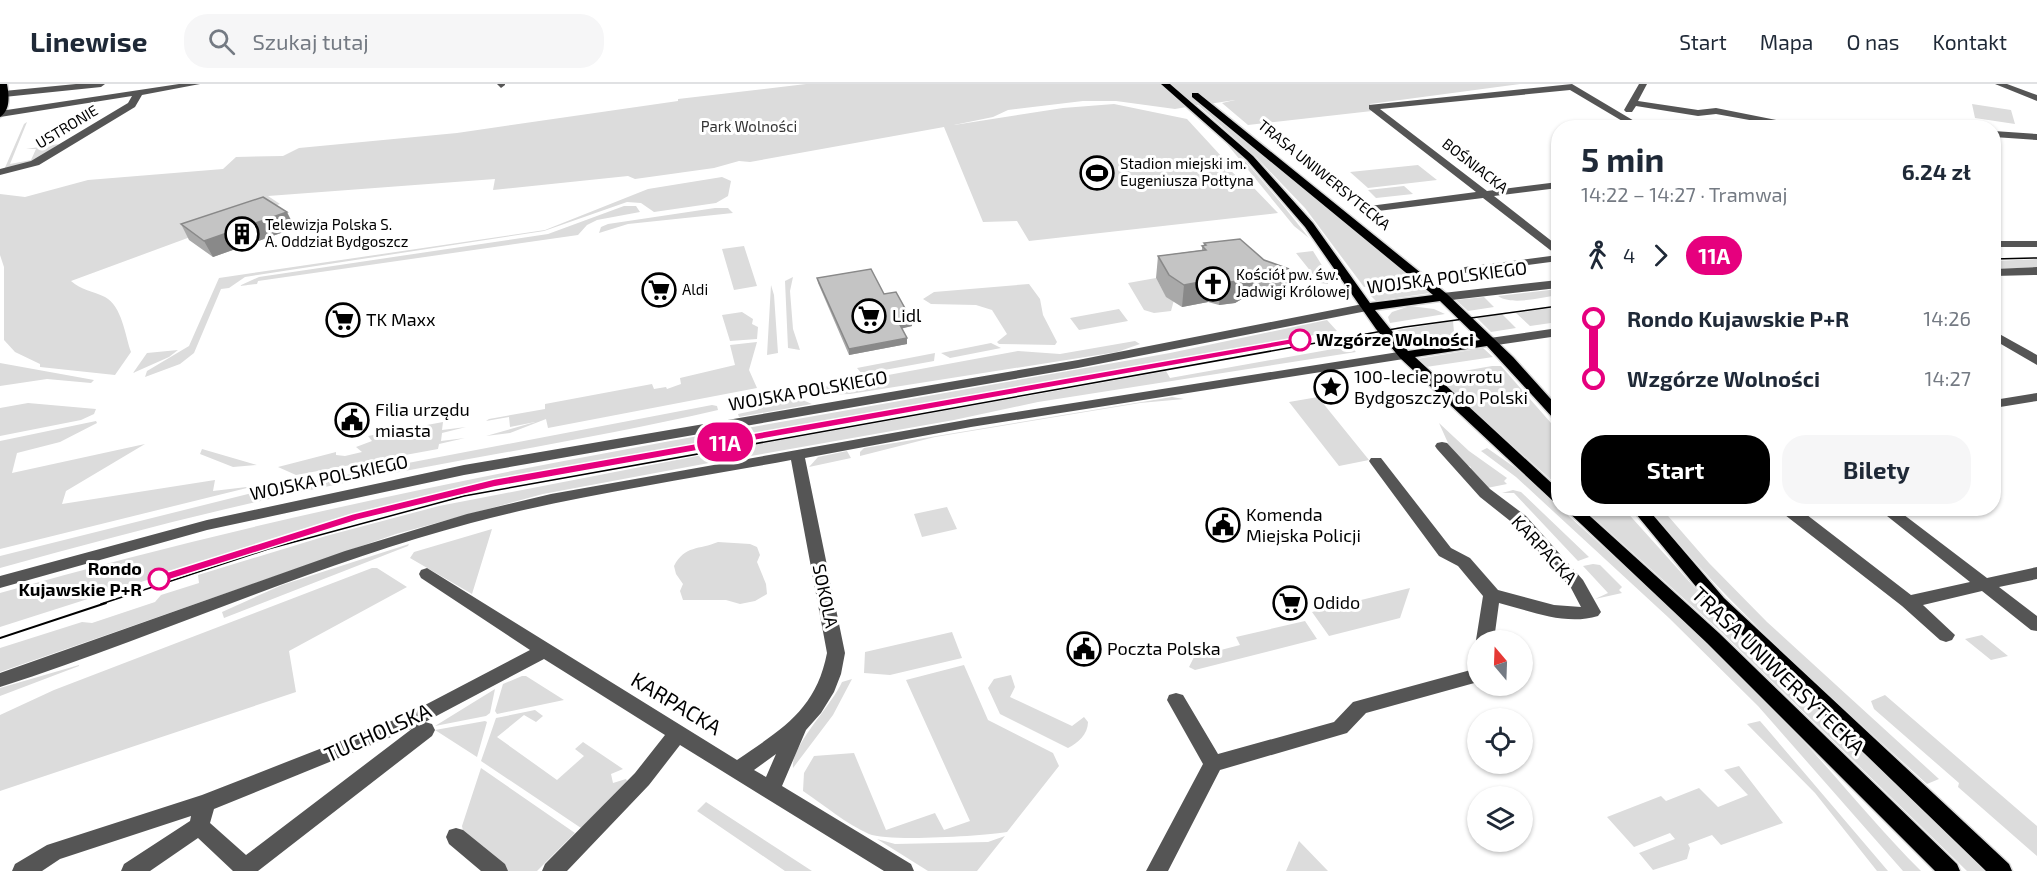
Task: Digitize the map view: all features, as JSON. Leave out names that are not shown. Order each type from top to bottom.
[{"type":"main road","name":"TRASA UNIWERSYTECKA","points":[[1165,84],[1250,158],[1310,225],[1405,355]]},
{"type":"main road","name":"TRASA UNIWERSYTECKA","points":[[1181,84],[1443,297],[1490,342]]},
{"type":"main road","points":[[0,114],[5,103],[2,91]]},
{"type":"main road","name":"WOJSKA POLSKIEGO","points":[[1368,307],[1443,297]]},
{"type":"main road","points":[[1405,355],[1490,342],[1551,407]]},
{"type":"main road","points":[[1405,355],[1551,491]]},
{"type":"main road","name":"TRASA UNIWERSYTECKA","points":[[1580,516],[1713,638],[1949,871]]},
{"type":"main road","name":"TRASA UNIWERSYTECKA","points":[[1645,516],[1718,602],[2001,871]]},
{"type":"street","points":[[2,91],[101,84]]},
{"type":"street","points":[[0,114],[196,84]]},
{"type":"street","points":[[1629,120],[1624,117],[1643,84]]},
{"type":"street","points":[[1999,84],[2037,98]]},
{"type":"street","name":"BOŚNIACKA","points":[[1551,245],[1371,107],[1572,87],[1624,117]]},
{"type":"street","name":"USTRONIE","points":[[0,172],[35,163],[135,103],[139,92]]},
{"type":"street","points":[[1634,103],[1698,113],[1716,111],[1767,120]]},
{"type":"street","points":[[2001,134],[2037,137]]},
{"type":"street","points":[[1362,210],[1551,186]]},
{"type":"street","points":[[2001,244],[2037,244]]},
{"type":"street","points":[[1465,270],[1551,259]]},
{"type":"street","points":[[2001,273],[2037,271]]},
{"type":"street","name":"WOJSKA POLSKIEGO","points":[[1443,297],[1551,285]]},
{"type":"street","name":"WOJSKA POLSKIEGO","points":[[0,582],[207,525],[464,470],[1122,356],[1368,307]]},
{"type":"street","points":[[1490,342],[1551,333]]},
{"type":"street","points":[[2001,339],[2037,361]]},
{"type":"street","points":[[0,680],[316,567],[467,519],[582,492],[971,423],[1405,355]]},
{"type":"street","points":[[2001,403],[2037,397]]},
{"type":"street","name":"KARPACKA","points":[[1442,446],[1485,493],[1520,520],[1577,584],[1592,612],[1576,615],[1556,613],[1492,595]]},
{"type":"street","name":"SOKOLA","points":[[771,788],[797,728],[830,687],[836,653],[797,453]]},
{"type":"street","points":[[1376,461],[1445,552],[1464,562],[1492,595],[1487,630]]},
{"type":"street","points":[[1796,516],[1908,602],[1946,635]]},
{"type":"street","points":[[1894,516],[2037,625]]},
{"type":"street","points":[[1908,602],[2037,573]]},
{"type":"street","name":"KARPACKA","points":[[427,574],[678,733],[903,871]]},
{"type":"street","name":"TUCHOLSKA","points":[[23,871],[54,852],[204,803],[411,721],[545,650]]},
{"type":"street","points":[[1157,871],[1213,764],[1340,728],[1360,707],[1467,678]]},
{"type":"street","points":[[1176,700],[1213,764]]},
{"type":"street","name":"SOKOLA","points":[[739,769],[797,728]]},
{"type":"street","name":"TUCHOLSKA","points":[[199,826],[245,869],[425,730]]},
{"type":"street","points":[[553,871],[642,779],[678,733]]},
{"type":"street","points":[[132,871],[199,826],[204,803]]},
{"type":"street","points":[[456,837],[497,871]]},
{"type":"green space","name":"Park Wolności","points":[[806,84],[1520,84],[1370,104],[1372,111],[1248,125],[1222,103],[1235,100],[1202,105],[1414,280],[1364,287],[1305,208],[1257,158],[1198,105],[1175,109],[1116,101],[1083,101],[1008,110],[993,117],[954,125],[1063,108],[1114,104],[1187,119],[1234,170],[1231,171],[1246,185],[1250,184],[1278,213],[1029,241],[1017,221],[983,222],[944,127],[750,162],[739,161],[714,168],[635,179],[628,176],[493,190],[495,179],[268,196],[280,204],[71,281],[111,301],[119,314],[131,352],[115,375],[40,367],[40,364],[15,352],[4,340],[4,267],[0,255],[0,194],[25,197],[88,180],[223,169],[236,157],[283,156],[299,148],[457,133],[678,101],[678,99]]},
{"type":"green space","points":[[1972,104],[2011,110],[2015,124],[2001,122],[2001,120],[1975,118]]},
{"type":"green space","points":[[1186,108],[1198,115],[1231,146],[1309,238],[1294,226],[1227,144]]},
{"type":"green space","points":[[27,122],[10,164],[31,160],[36,149],[26,149],[59,144],[32,162],[4,170],[24,124]]},
{"type":"green space","points":[[1418,165],[1437,180],[1368,188],[1350,172]]},
{"type":"green space","points":[[722,177],[731,181],[728,196],[716,203],[654,212],[641,203],[627,202],[544,231],[245,277],[229,288],[221,289],[194,353],[180,364],[145,377],[147,371],[189,346],[219,278],[545,230],[648,189]]},
{"type":"green space","points":[[1404,186],[1413,194],[1376,198],[1368,190]]},
{"type":"green space","points":[[624,206],[636,206],[640,212],[597,220],[587,225],[578,235],[258,281],[257,284],[239,286],[259,277],[548,234]]},
{"type":"green space","points":[[728,208],[733,213],[628,224],[599,233],[601,227],[608,224]]},
{"type":"green space","points":[[744,246],[757,286],[734,290],[722,249]]},
{"type":"green space","points":[[1313,251],[1328,275],[1328,284],[1320,283],[1296,253]]},
{"type":"green space","points":[[2037,259],[2037,267],[2001,269],[2001,261]]},
{"type":"green space","points":[[793,277],[790,291],[793,329],[800,350],[788,348],[785,281]]},
{"type":"green space","points":[[1156,278],[1166,296],[1174,300],[1171,311],[1154,313],[1144,310],[1128,283]]},
{"type":"green space","points":[[1029,284],[1040,299],[1043,315],[1057,342],[1055,345],[999,344],[997,342],[1007,334],[992,310],[976,305],[931,304],[923,299],[934,292]]},
{"type":"green space","points":[[771,285],[774,295],[778,353],[767,355]]},
{"type":"green space","points":[[1423,287],[1430,293],[1376,301],[1370,295]]},
{"type":"green space","points":[[1551,290],[1551,296],[1527,300],[1511,300],[1498,296]]},
{"type":"green space","points":[[1484,297],[1494,307],[1468,311],[1456,300]]},
{"type":"green space","points":[[1410,306],[1434,309],[1445,314],[1390,323],[1388,317],[1392,312]]},
{"type":"green space","points":[[1551,308],[1551,323],[1530,326],[1516,313]]},
{"type":"green space","points":[[1119,309],[1128,321],[1079,330],[1070,318]]},
{"type":"green space","points":[[742,312],[753,319],[752,324],[758,327],[757,339],[730,341],[722,315]]},
{"type":"green space","points":[[1502,314],[1516,328],[1491,332],[1477,318]]},
{"type":"green space","points":[[1327,320],[1337,331],[742,436],[741,429],[1170,353]]},
{"type":"green space","points":[[1453,321],[1454,332],[1433,341],[1418,340],[1397,330]]},
{"type":"green space","points":[[1135,341],[1140,344],[1117,352],[850,394],[821,395],[807,390],[1018,351],[1060,354]]},
{"type":"green space","points":[[757,342],[749,370],[757,388],[548,428],[546,419],[510,433],[486,436],[535,422],[510,427],[509,417],[486,421],[489,419],[545,409],[545,404],[652,384],[654,389],[666,387],[667,389],[681,384],[680,378],[735,365],[730,345]]},
{"type":"green space","points":[[991,343],[1001,348],[950,358],[941,353]]},
{"type":"green space","points":[[1350,346],[1356,352],[1038,402],[954,420],[745,457],[743,447],[1166,371],[1170,378]]},
{"type":"green space","points":[[1483,348],[1493,357],[1426,367],[1417,359]]},
{"type":"green space","points":[[178,350],[169,357],[133,373],[147,353]]},
{"type":"green space","points":[[935,353],[934,361],[862,374],[857,368]]},
{"type":"green space","points":[[0,363],[94,380],[91,383],[47,379],[0,386]]},
{"type":"green space","points":[[1501,366],[1551,423],[1551,480],[1435,376]]},
{"type":"green space","points":[[786,393],[812,404],[739,417],[738,414],[757,410],[769,402],[774,395]]},
{"type":"green space","points":[[1172,397],[1184,399],[1140,403],[935,437],[860,456],[864,448]]},
{"type":"green space","points":[[1318,397],[1369,460],[1339,466],[1289,402]]},
{"type":"green space","points":[[28,403],[96,409],[94,414],[81,420],[0,436],[0,408]]},
{"type":"green space","points":[[712,405],[717,406],[718,410],[254,502],[0,568],[0,556],[256,492]]},
{"type":"green space","points":[[96,421],[97,423],[60,442],[17,453],[12,473],[145,444],[66,491],[62,504],[215,480],[213,491],[255,486],[0,549],[0,441]]},
{"type":"green space","points":[[443,422],[442,430],[466,427],[442,433],[441,441],[465,438],[439,444],[438,449],[296,475],[278,467],[336,452],[336,455],[345,456],[362,452],[356,447],[372,441],[368,436]]},
{"type":"green space","points":[[1439,423],[1469,451],[1507,478],[1504,481],[1507,484],[1487,488],[1469,471],[1471,467],[1460,462],[1446,445],[1448,443]]},
{"type":"green space","points":[[721,432],[722,440],[506,478],[400,503],[307,529],[0,627],[0,593],[89,568],[358,503]]},
{"type":"green space","points":[[1487,448],[1517,469],[1551,500],[1551,509],[1516,477],[1481,451]]},
{"type":"green space","points":[[202,449],[257,465],[233,467],[200,454]]},
{"type":"green space","points":[[723,451],[725,460],[543,494],[396,534],[0,672],[0,648],[82,622],[92,623],[155,602],[161,595],[199,583],[198,575],[326,536],[439,506]]},
{"type":"green space","points":[[847,451],[851,458],[809,467],[818,457]]},
{"type":"green space","points":[[1513,490],[1521,492],[1589,557],[1578,561],[1514,493],[1502,493]]},
{"type":"green space","points":[[947,507],[957,529],[922,537],[914,514]]},
{"type":"green space","points":[[1558,516],[1569,516],[1717,653],[1799,736],[1921,871],[1903,871],[1758,706],[1669,618]]},
{"type":"green space","points":[[1592,516],[1630,516],[1704,598],[1986,871],[1967,871],[1720,631]]},
{"type":"green space","points":[[1656,516],[1668,516],[1709,563],[1767,622],[1939,779],[1927,784],[1783,652],[1681,546]]},
{"type":"green space","points":[[492,529],[472,594],[410,558],[414,552]]},
{"type":"green space","points":[[718,542],[750,544],[757,547],[760,555],[757,562],[766,584],[767,594],[755,601],[740,604],[726,600],[683,600],[680,591],[683,584],[674,566],[678,559],[688,551]]},
{"type":"green space","points":[[409,544],[224,618],[222,612],[282,585]]},
{"type":"green space","points":[[1600,565],[1622,587],[1619,590],[1622,593],[1595,599],[1608,593],[1583,566]]},
{"type":"green space","points":[[377,568],[407,587],[289,651],[296,692],[0,791],[0,715],[54,690]]},
{"type":"green space","points":[[1410,588],[1400,618],[1329,636],[1312,612]]},
{"type":"green space","points":[[1305,621],[1317,639],[1195,670],[1189,667],[1194,657],[1240,645],[1236,637]]},
{"type":"green space","points":[[952,632],[962,658],[890,675],[864,673],[865,652]]},
{"type":"green space","points":[[1982,635],[2008,656],[1991,660],[1965,639]]},
{"type":"green space","points":[[964,665],[988,720],[1053,753],[1059,766],[1007,832],[936,838],[895,838],[869,834],[835,814],[803,791],[804,773],[814,756],[854,753],[886,830],[935,813],[944,830],[970,821],[906,680]]},
{"type":"green space","points":[[79,666],[0,696],[0,688]]},
{"type":"green space","points":[[1011,675],[1015,687],[1010,697],[1072,726],[1084,717],[1088,726],[1082,738],[1068,748],[1000,714],[988,688],[994,679]]},
{"type":"green space","points":[[526,676],[564,700],[497,714],[495,711],[503,684]]},
{"type":"green space","points":[[852,679],[833,715],[793,768],[798,749],[842,682]]},
{"type":"green space","points":[[495,689],[490,713],[486,716],[435,726]]},
{"type":"green space","points":[[1885,695],[2037,826],[2037,856],[1958,787],[1959,783],[1874,709],[1871,701]]},
{"type":"green space","points":[[535,710],[543,716],[536,722],[524,715],[497,737],[557,780],[584,756],[575,749],[583,742],[623,769],[611,774],[613,783],[626,779],[627,781],[581,828],[481,761],[496,718]]},
{"type":"green space","points":[[1760,721],[1888,871],[1877,871],[1815,793],[1747,724]]},
{"type":"green space","points":[[487,722],[477,757],[435,730]]},
{"type":"green space","points":[[1739,766],[1783,823],[1721,845],[1712,835],[1688,844],[1690,848],[1687,859],[1653,870],[1639,853],[1675,839],[1670,833],[1634,847],[1607,817],[1661,796],[1666,801],[1699,788],[1718,807],[1748,795],[1724,770]]},
{"type":"green space","points":[[481,768],[575,833],[537,871],[504,871],[464,836],[462,826]]},
{"type":"green space","points":[[706,802],[812,871],[785,871],[697,811]]},
{"type":"green space","points":[[1005,836],[977,871],[928,871],[877,839],[895,844],[988,842]]},
{"type":"green space","points":[[1299,841],[1328,871],[1286,871]]},
{"type":"building","points":[[263,197],[287,212],[204,241],[181,224]]},
{"type":"building","points":[[1240,239],[1264,260],[1289,269],[1256,272],[1238,281],[1222,283],[1210,280],[1184,285],[1169,275],[1158,256],[1206,250],[1202,246],[1206,245],[1204,243]]},
{"type":"building","name":"Lidl","points":[[871,269],[884,294],[896,292],[912,321],[899,323],[907,338],[849,349],[817,278]]},
{"type":"tram line","points":[[2001,259],[2037,258]]},
{"type":"tram line","points":[[101,604],[268,549],[464,496],[1405,327],[1551,307]]},
{"type":"tram line","name":"11A","points":[[159,579],[317,528],[494,483],[1300,340]]},
{"type":"tram line","points":[[0,638],[106,603]]},
{"type":"place","name":"Stadion miejski im. Eugeniusza Połtyna","points":[[1097,173]]},
{"type":"place","name":"Telewizja Polska S. A. Oddział Bydgoszcz","points":[[242,234]]},
{"type":"place","name":"Kościół pw. św. Jadwigi Królowej","points":[[1213,284]]},
{"type":"place","name":"Aldi","points":[[659,290]]},
{"type":"place","name":"Lidl","points":[[869,316]]},
{"type":"place","name":"TK Maxx","points":[[343,320]]},
{"type":"place","name":"Wzgórze Wolności","points":[[1300,340]]},
{"type":"place","name":"100-lecie powrotu Bydgoszczy do Polski","points":[[1331,387]]},
{"type":"place","name":"Filia urzędu miasta","points":[[352,420]]},
{"type":"place","name":"Komenda Miejska Policji","points":[[1223,525]]},
{"type":"place","name":"Rondo Kujawskie P+R","points":[[159,579]]},
{"type":"place","name":"Odido","points":[[1290,603]]},
{"type":"place","name":"Poczta Polska","points":[[1084,649]]}]
